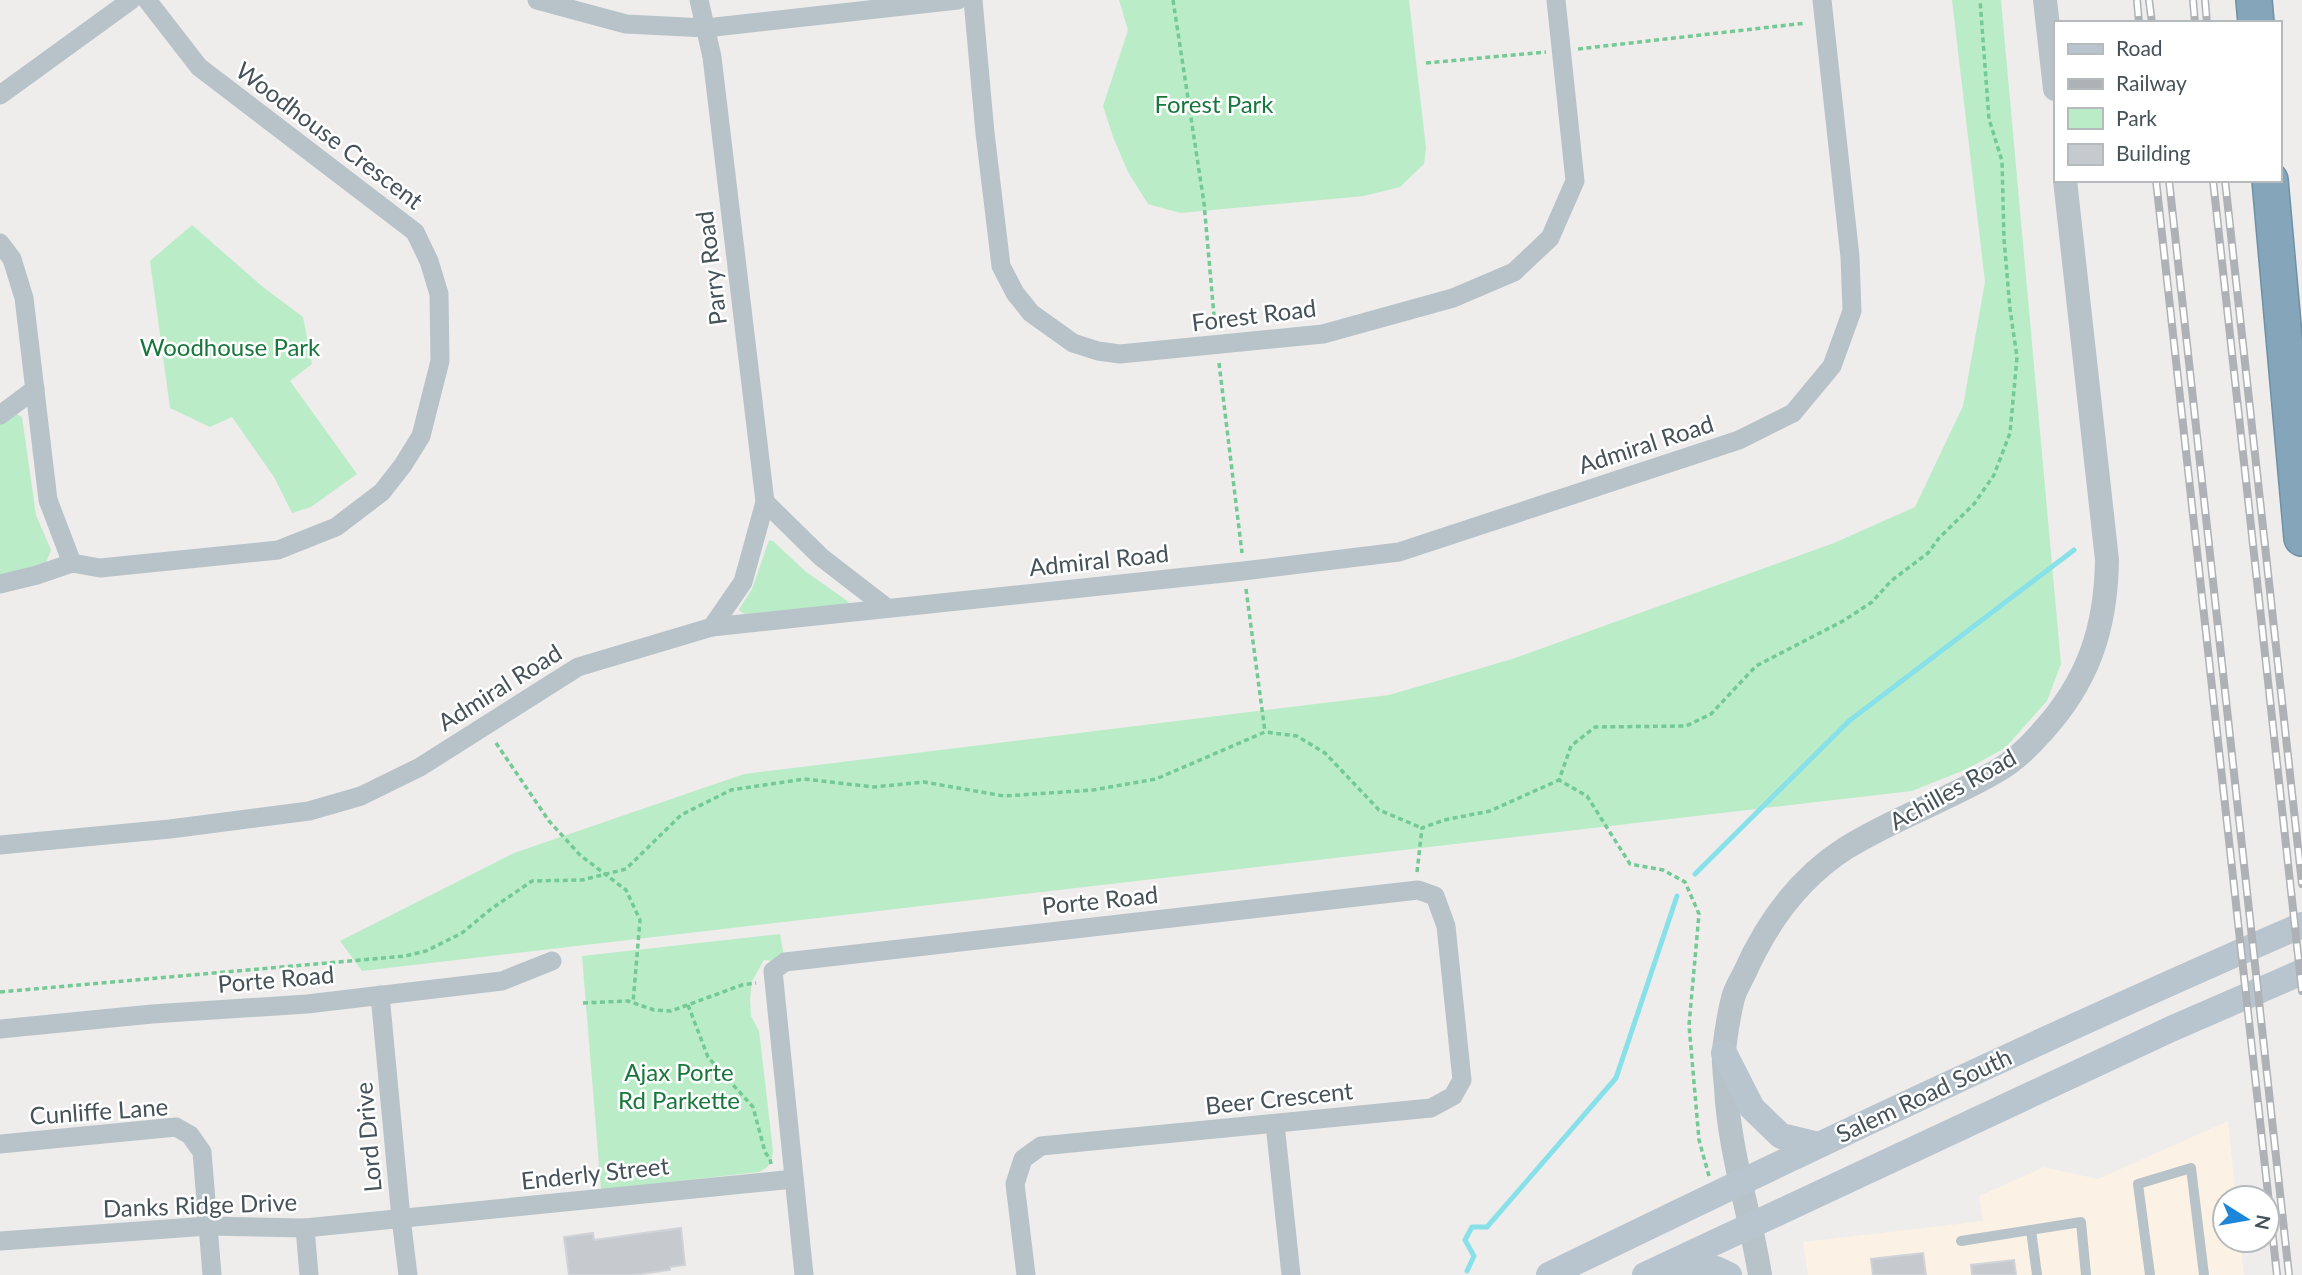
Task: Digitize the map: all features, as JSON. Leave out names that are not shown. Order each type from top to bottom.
[{"type":"highway","points":[[2254,0],[2256,21]]},
{"type":"highway","points":[[2270,182],[2302,538]]},
{"type":"main road","name":"Salem Road South","points":[[1549,1275],[1740,1181],[2192,972],[2302,925]]},
{"type":"main road","name":"Salem Road South","points":[[1656,1270],[2171,1029],[2302,972]]},
{"type":"main road","points":[[1724,1053],[1752,1108],[1780,1136],[1818,1145]]},
{"type":"main road","points":[[1656,1270],[1716,1269],[1729,1275]]},
{"type":"street","points":[[0,95],[131,0]]},
{"type":"street","name":"Woodhouse Crescent","points":[[0,584],[72,563],[100,568],[278,550],[337,527],[382,492],[404,465],[421,436],[440,361],[439,294],[429,261],[415,232],[199,67],[147,0]]},
{"type":"street","points":[[537,0],[626,24],[706,29],[865,4],[902,7],[958,0]]},
{"type":"street","name":"Parry Road","points":[[699,0],[714,71],[765,502],[743,582],[712,627]]},
{"type":"street","name":"Forest Road","points":[[973,0],[1001,266],[1015,293],[1031,313],[1073,343],[1120,354],[1322,334],[1453,298],[1514,272],[1550,238],[1575,181],[1556,0]]},
{"type":"street","name":"Admiral Road","points":[[0,845],[309,811],[361,796],[420,767],[578,667],[712,627],[1399,552],[1739,440],[1793,413],[1832,366],[1852,311],[1850,257],[1822,0]]},
{"type":"street","points":[[2045,0],[2054,80]]},
{"type":"street","name":"Achilles Road","points":[[1760,1275],[1727,1113],[1724,1053],[1733,997],[1756,944],[1785,902],[1813,874],[1844,849],[1997,771],[2019,756],[2061,711],[2072,695],[2090,660],[2103,614],[2107,560],[2065,182]]},
{"type":"street","points":[[0,243],[12,259],[24,298],[48,500],[72,563]]},
{"type":"street","points":[[0,415],[35,388]]},
{"type":"street","points":[[765,502],[821,557],[887,608]]},
{"type":"street","name":"Porte Road","points":[[766,977],[786,962],[1418,890],[1435,896]]},
{"type":"street","name":"Beer Crescent","points":[[1026,1275],[1015,1184],[1023,1159],[1041,1146],[1431,1108],[1452,1096],[1462,1080],[1446,926],[1435,896]]},
{"type":"street","name":"Porte Road","points":[[0,1029],[152,1014],[307,1004],[502,981],[552,961]]},
{"type":"street","points":[[766,977],[794,1179],[804,1275]]},
{"type":"street","name":"Lord Drive","points":[[380,995],[408,1275]]},
{"type":"street","points":[[1276,1124],[1291,1275]]},
{"type":"street","name":"Cunliffe Lane","points":[[0,1144],[176,1127],[190,1135],[202,1152],[212,1275]]},
{"type":"street","name":"Enderly Street","points":[[401,1218],[794,1179]]},
{"type":"street","name":"Danks Ridge Drive","points":[[0,1241],[208,1226],[305,1228],[401,1218]]},
{"type":"street","points":[[305,1228],[309,1275]]},
{"type":"lane","points":[[2150,1275],[2138,1184],[2191,1168],[2204,1275]]},
{"type":"lane","points":[[1961,1241],[2081,1222],[2086,1275]]},
{"type":"lane","points":[[2031,1230],[2036,1275]]},
{"type":"path","points":[[1173,0],[1204,203],[1243,571],[1265,732]]},
{"type":"path","points":[[0,992],[405,956],[426,951],[462,933],[532,881],[582,880],[626,869],[681,815],[731,790],[804,779],[874,787],[924,782],[1004,796],[1093,790],[1156,779],[1265,732],[1297,736],[1325,752],[1379,810],[1422,828],[1444,820],[1490,811],[1559,780],[1572,746],[1595,727],[1686,726],[1712,714],[1756,666],[1843,621],[1872,602],[1891,581],[1928,553],[1939,538],[1974,504],[1994,475],[2010,433],[2017,357],[2004,239],[2002,161],[1989,119],[1980,0]]},
{"type":"path","points":[[1426,63],[1562,51],[1825,21]]},
{"type":"path","points":[[496,744],[549,821],[580,855],[626,890],[640,920],[633,1003]]},
{"type":"path","points":[[1559,780],[1587,796],[1630,864],[1663,870],[1685,882],[1699,914],[1689,1025],[1699,1140],[1710,1179]]},
{"type":"path","points":[[1417,872],[1422,828]]},
{"type":"path","points":[[583,1003],[628,1001],[654,1010],[671,1011],[766,977]]},
{"type":"path","points":[[688,1005],[708,1057],[753,1107],[765,1152],[770,1159],[772,1181]]},
{"type":"shaded area","points":[[2228,1121],[2235,1184],[2211,1184],[2211,1254],[2242,1254],[2244,1275],[1808,1275],[1803,1242],[1983,1221],[1979,1196],[2044,1167],[2098,1179]]},
{"type":"green space","name":"Forest Park","points":[[1119,0],[1409,0],[1426,148],[1424,164],[1400,187],[1364,196],[1180,213],[1148,204],[1128,172],[1103,106],[1128,30]]},
{"type":"green space","points":[[1952,0],[2001,0],[2061,664],[2047,701],[2005,748],[1967,769],[1912,791],[362,971],[340,941],[514,853],[744,774],[1389,695],[1512,659],[1834,543],[1915,507],[1963,406],[1985,282]]},
{"type":"green space","name":"Woodhouse Park","points":[[192,225],[263,287],[303,317],[312,364],[290,381],[357,474],[311,507],[292,513],[274,477],[232,417],[210,427],[170,408],[150,261]]},
{"type":"green space","points":[[15,413],[22,417],[36,515],[51,550],[46,563],[0,575],[0,420]]},
{"type":"green space","points":[[769,540],[805,571],[849,602],[845,605],[745,614],[741,612],[739,609],[752,589]]},
{"type":"green space","name":"Ajax Porte Rd Parkette","points":[[780,934],[785,962],[764,960],[752,981],[750,999],[751,1016],[759,1031],[773,1151],[769,1164],[759,1172],[601,1190],[582,956]]},
{"type":"building","points":[[681,1228],[685,1265],[633,1275],[569,1275],[564,1237],[593,1233],[594,1240]]},
{"type":"building","points":[[1923,1253],[1926,1275],[1873,1275],[1871,1259]]},
{"type":"building","points":[[2014,1260],[2016,1275],[1972,1275],[1971,1265]]},
{"type":"waterway","points":[[1695,874],[1849,721],[2074,550]]},
{"type":"waterway","points":[[1467,1271],[1474,1256],[1465,1240],[1472,1227],[1487,1227],[1616,1078],[1677,896]]},
{"type":"railway","points":[[2137,0],[2139,21]]},
{"type":"railway","points":[[2149,0],[2152,21]]},
{"type":"railway","points":[[2193,0],[2195,21]]},
{"type":"railway","points":[[2205,0],[2207,21]]},
{"type":"railway","points":[[2156,182],[2277,1275]]},
{"type":"railway","points":[[2169,182],[2289,1275]]},
{"type":"railway","points":[[2213,182],[2302,991]]},
{"type":"railway","points":[[2225,182],[2302,884]]}]
